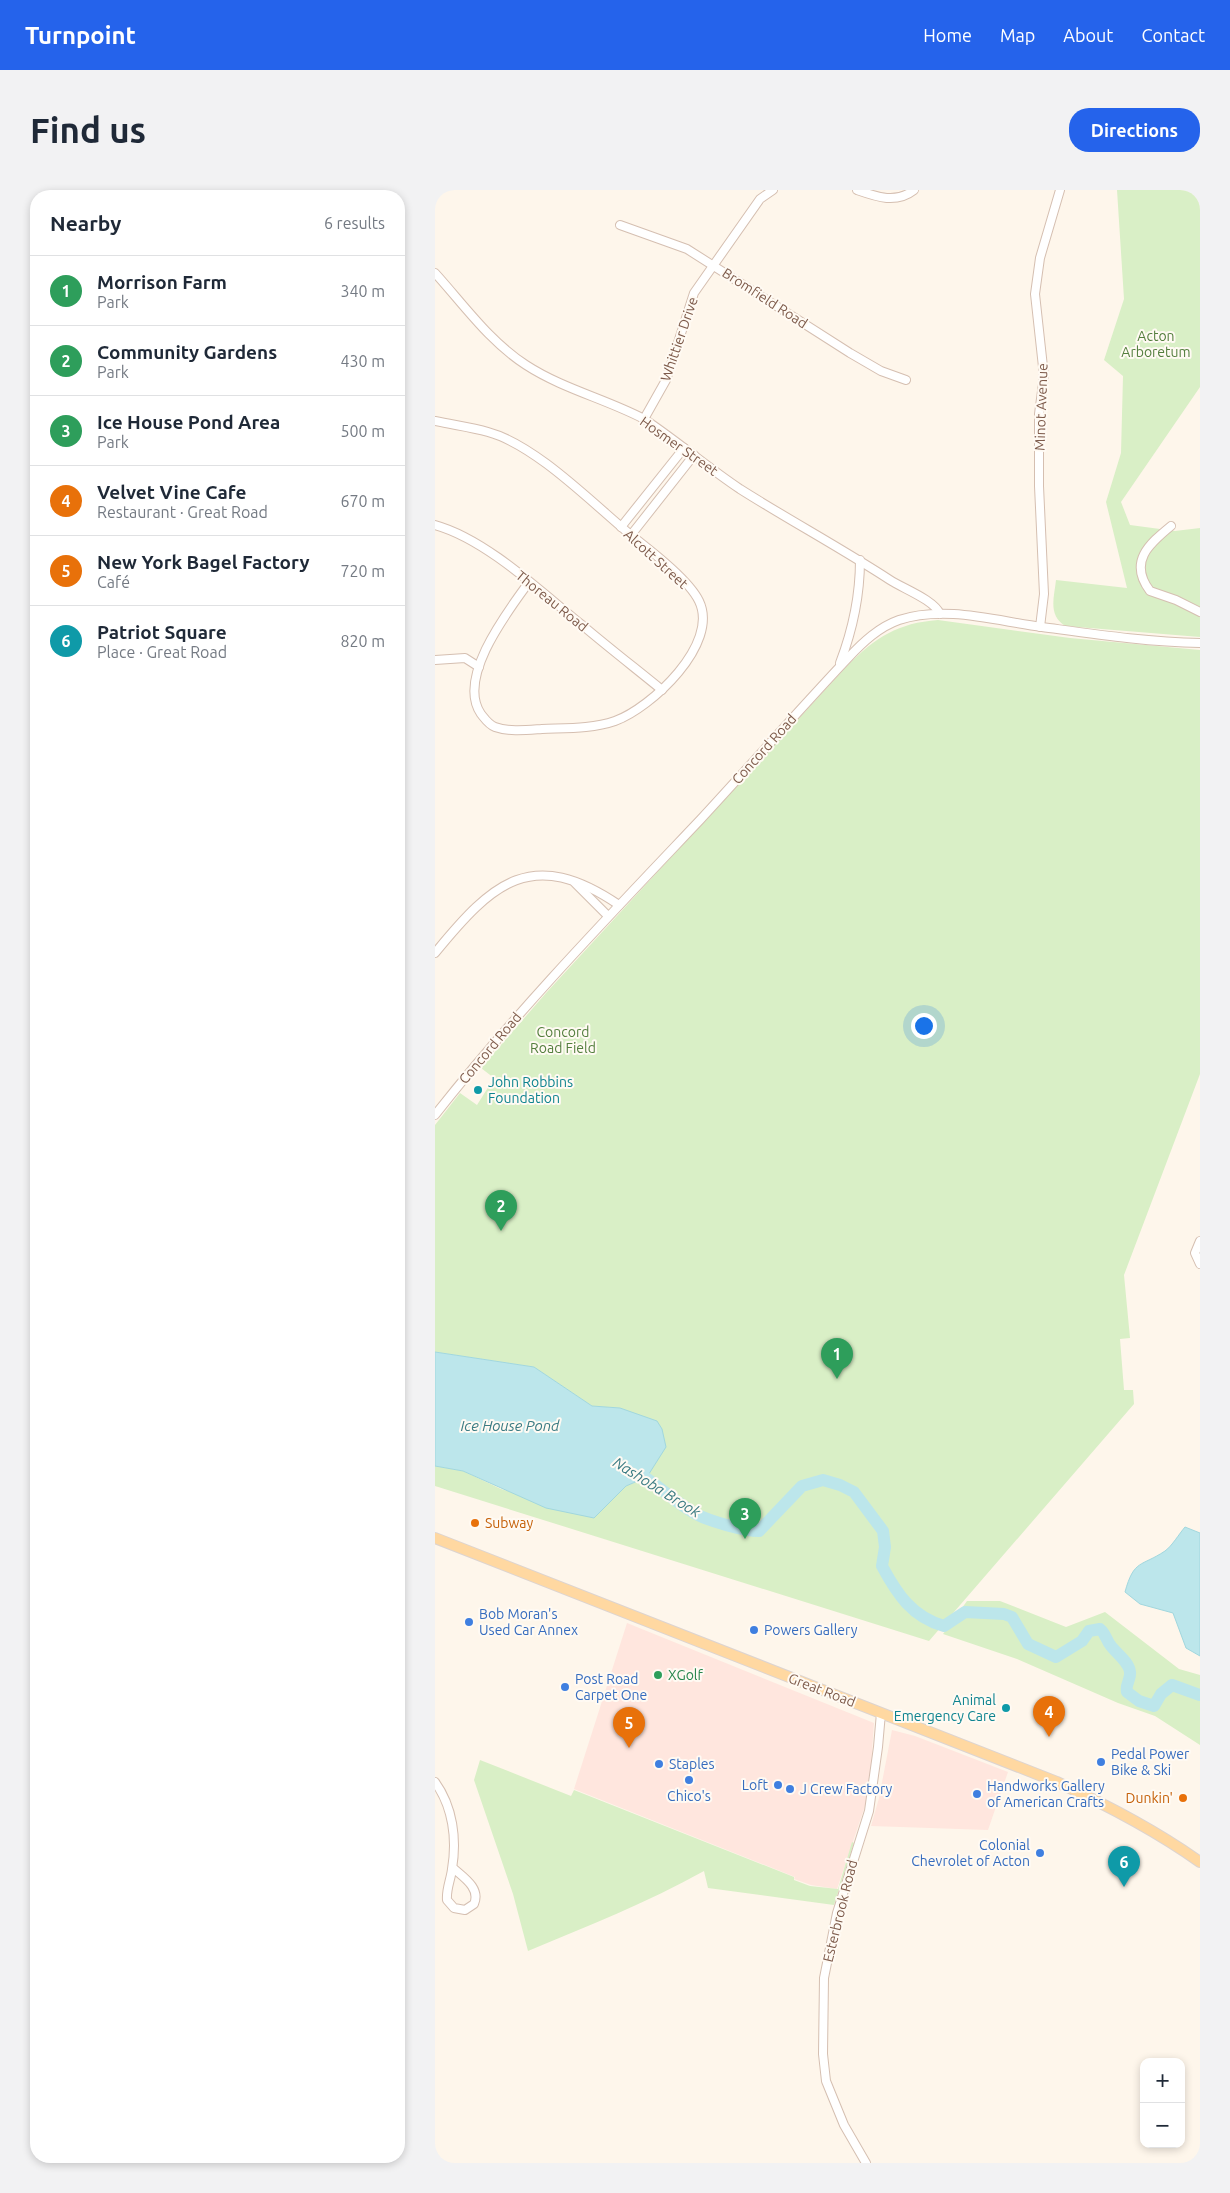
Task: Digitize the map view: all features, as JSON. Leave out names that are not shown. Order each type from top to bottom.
[{"type":"main road","name":"Great Road","points":[[435,1538],[1074,1790],[1151,1830],[1200,1862]]},
{"type":"street","name":"Whittier Drive","points":[[644,419],[666,380],[694,293],[760,199],[773,190]]},
{"type":"street","points":[[857,190],[889,199],[900,198],[914,190]]},
{"type":"street","name":"Minot Avenue","points":[[1040,627],[1044,594],[1039,486],[1039,414],[1044,376],[1035,294],[1040,258],[1060,190]]},
{"type":"street","name":"Bromfield Road","points":[[620,225],[668,241],[714,264],[850,354],[881,371],[906,380]]},
{"type":"street","name":"Hosmer Street","points":[[435,273],[493,340],[521,361],[577,392],[626,410],[644,419],[740,489],[860,560],[906,591],[934,605],[940,614]]},
{"type":"street","name":"Alcott Street","points":[[435,421],[489,432],[540,459],[676,574],[700,602],[702,626],[693,649],[683,666],[662,690],[629,714],[600,725],[511,730],[494,727],[485,720],[479,710],[475,688],[479,667],[509,609],[529,582]]},
{"type":"street","points":[[621,527],[684,448]]},
{"type":"street","points":[[631,535],[694,455]]},
{"type":"street","name":"Thoreau Road","points":[[435,525],[472,540],[529,582],[662,690]]},
{"type":"street","points":[[1171,526],[1157,537],[1144,553],[1141,562],[1142,577],[1150,591],[1176,600],[1200,612]]},
{"type":"street","points":[[838,668],[854,619],[860,589],[860,560]]},
{"type":"street","name":"Concord Road","points":[[435,1115],[494,1042],[608,916],[703,816],[838,668],[863,643],[886,626],[910,617],[940,614],[969,616],[1040,627],[1200,643]]},
{"type":"street","points":[[435,660],[465,658],[479,667]]},
{"type":"street","points":[[435,953],[478,904],[501,888],[519,880],[539,876],[569,879],[595,889],[619,905]]},
{"type":"street","points":[[569,879],[585,891],[608,916]]},
{"type":"street","points":[[1200,1241],[1195,1253],[1200,1264]]},
{"type":"street","name":"Esterbrook Road","points":[[866,2163],[844,2125],[826,2081],[823,2054],[824,1981],[837,1913],[869,1810],[881,1713]]},
{"type":"street","points":[[435,1782],[444,1796],[451,1821],[454,1844],[453,1868],[447,1900],[454,1908],[465,1910],[474,1904],[475,1890],[453,1868]]},
{"type":"shaded area","points":[[627,1623],[874,1723],[869,1794],[837,1889],[811,1885],[794,1879],[795,1877],[574,1789]]},
{"type":"shaded area","points":[[892,1730],[915,1736],[1008,1772],[988,1830],[871,1826],[879,1798]]},
{"type":"green space","name":"Acton Arboretum","points":[[1117,190],[1200,190],[1200,387],[1121,502],[1130,525],[1175,531],[1200,528],[1200,637],[1065,626],[1056,617],[1053,606],[1056,580],[1127,588],[1106,502],[1121,453],[1123,376],[1104,360],[1124,299]]},
{"type":"green space","name":"Concord Road Field","points":[[938,620],[1070,638],[1200,650],[1200,1074],[1124,1275],[1130,1338],[1120,1339],[1124,1390],[1133,1390],[1134,1404],[929,1641],[435,1486],[435,1466],[463,1471],[501,1489],[594,1518],[626,1486],[647,1477],[620,1408],[592,1406],[534,1367],[435,1352],[435,1125],[460,1093],[477,1105],[494,1078],[481,1068],[546,993],[848,665],[878,639],[899,628],[911,624]]},
{"type":"green space","points":[[967,1601],[1000,1601],[1066,1627],[1105,1612],[1179,1669],[1200,1675],[1200,1745],[1155,1716],[1118,1703],[1017,1659],[943,1634]]},
{"type":"green space","points":[[480,1760],[571,1796],[574,1790],[794,1877],[794,1880],[810,1886],[838,1889],[852,1842],[854,1843],[834,1905],[708,1888],[704,1871],[639,1904],[528,1951],[513,1894],[474,1780]]},
{"type":"water","name":"Ice House Pond","points":[[435,1352],[534,1367],[592,1406],[620,1408],[657,1421],[662,1429],[666,1447],[647,1477],[626,1486],[594,1518],[546,1508],[463,1471],[435,1466]]},
{"type":"water","points":[[1185,1527],[1200,1533],[1200,1656],[1186,1648],[1173,1613],[1140,1604],[1125,1592],[1128,1581],[1135,1569],[1168,1549]]},
{"type":"waterway","name":"Nashoba Brook","points":[[632,1469],[696,1514],[709,1520],[753,1531],[759,1531],[802,1486],[823,1480],[840,1485],[854,1492],[883,1531],[885,1547],[882,1566],[900,1595],[923,1617],[944,1626],[965,1612],[1004,1614],[1012,1617],[1028,1644],[1056,1657],[1082,1641],[1089,1631],[1100,1629],[1129,1668],[1130,1675],[1127,1692],[1139,1701],[1154,1706],[1161,1694],[1172,1685],[1200,1695]]},
{"type":"place","name":"John Robbins Foundation","points":[[478,1090]]},
{"type":"place","name":"Community Gardens","points":[[501,1231]]},
{"type":"place","name":"Morrison Farm","points":[[837,1379]]},
{"type":"place","name":"Subway","points":[[475,1523]]},
{"type":"place","name":"Ice House Pond Area","points":[[745,1539]]},
{"type":"place","name":"Bob Moran's Used Car Annex","points":[[469,1622]]},
{"type":"place","name":"Powers Gallery","points":[[754,1630]]},
{"type":"place","name":"XGolf","points":[[658,1675]]},
{"type":"place","name":"Post Road Carpet One","points":[[565,1687]]},
{"type":"place","name":"Animal Emergency Care","points":[[1006,1708]]},
{"type":"place","name":"Velvet Vine Cafe","points":[[1049,1737]]},
{"type":"place","name":"New York Bagel Factory","points":[[629,1748]]},
{"type":"place","name":"Pedal Power Bike & Ski","points":[[1101,1762]]},
{"type":"place","name":"Staples","points":[[659,1764]]},
{"type":"place","name":"Chico's","points":[[689,1780]]},
{"type":"place","name":"Loft","points":[[778,1785]]},
{"type":"place","name":"J Crew Factory","points":[[790,1789]]},
{"type":"place","name":"Handworks Gallery of American Crafts","points":[[977,1794]]},
{"type":"place","name":"Dunkin'","points":[[1183,1798]]},
{"type":"place","name":"Colonial Chevrolet of Acton","points":[[1040,1853]]},
{"type":"place","name":"Patriot Square","points":[[1124,1887]]}]
